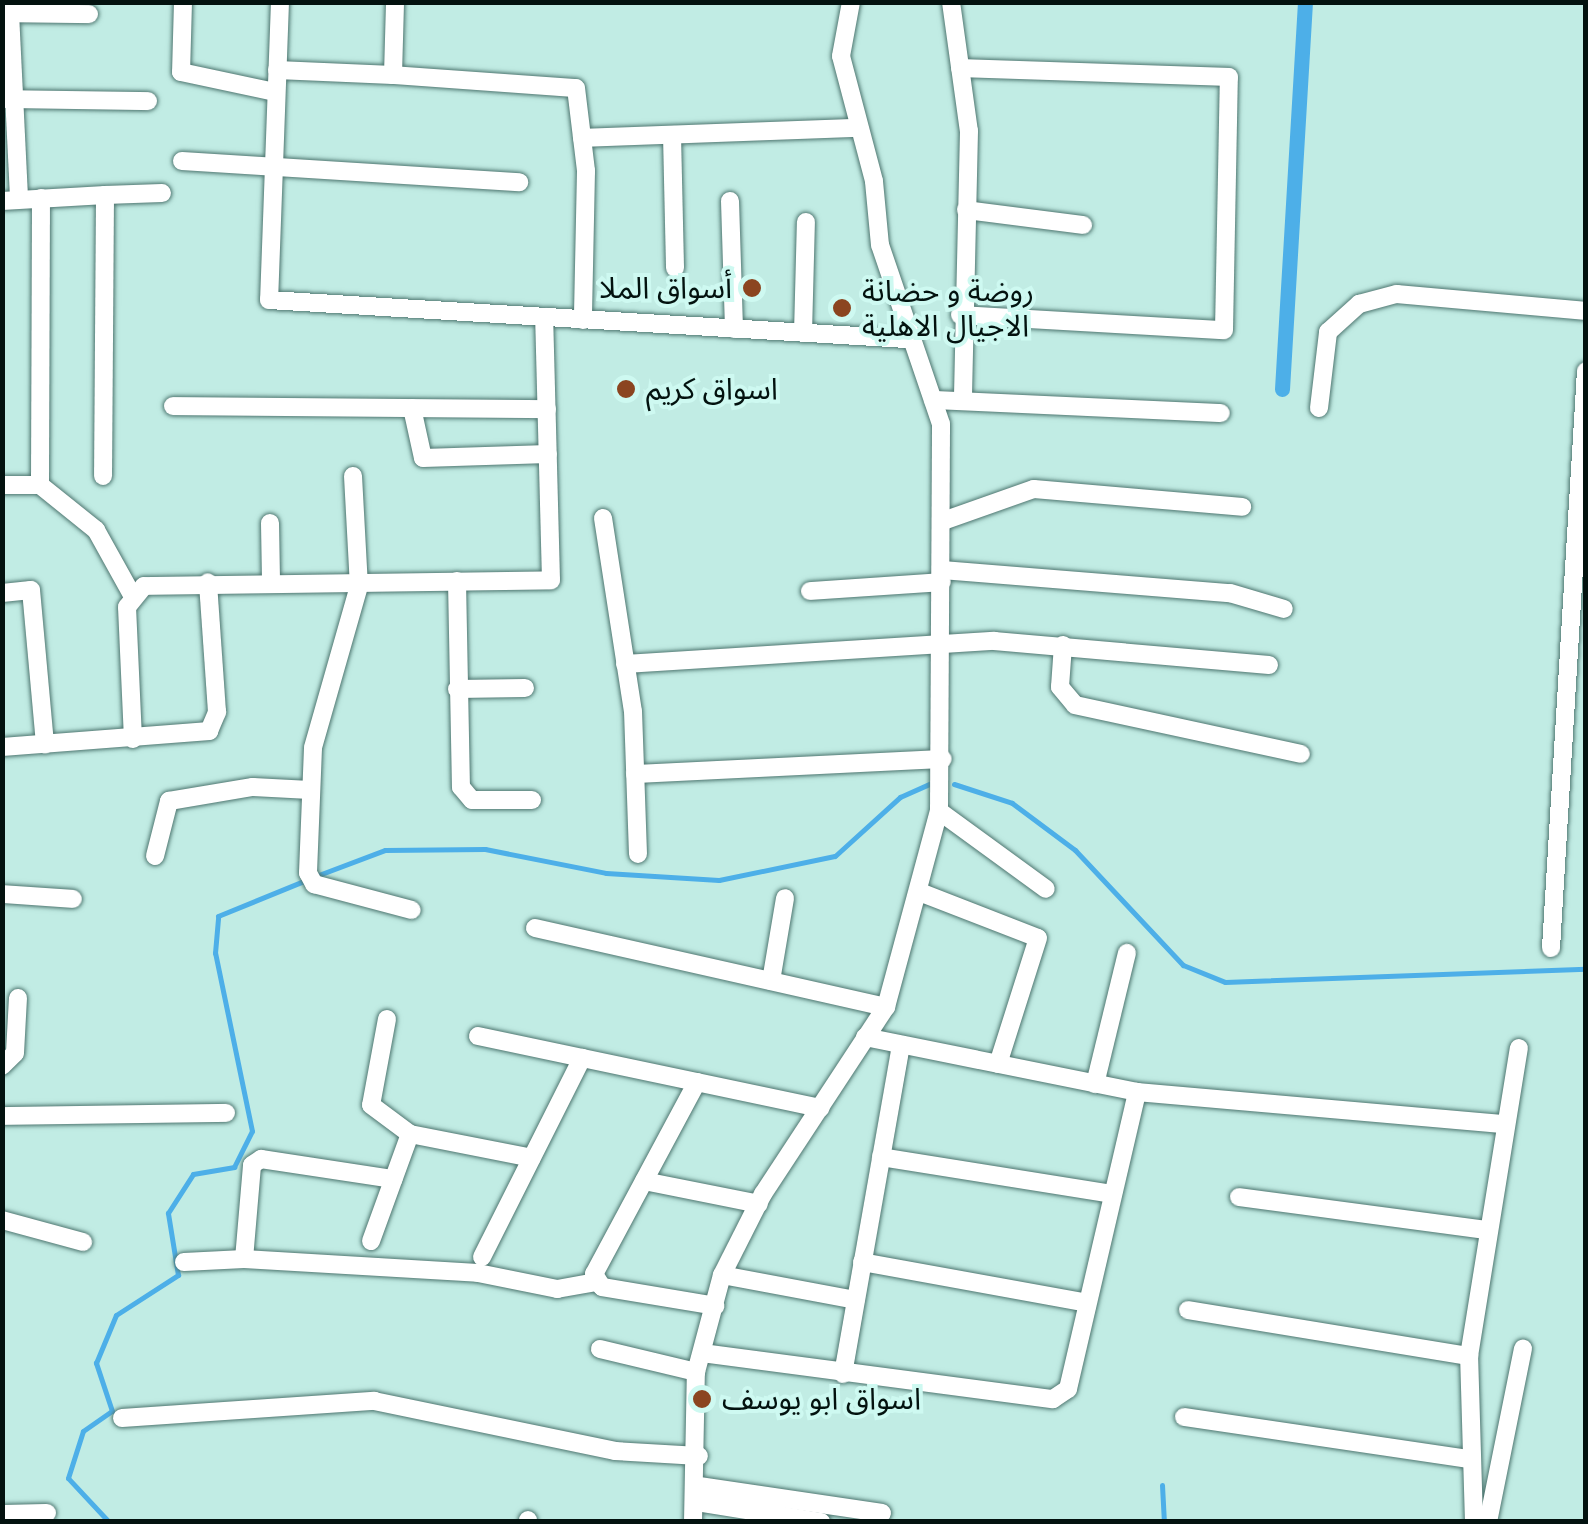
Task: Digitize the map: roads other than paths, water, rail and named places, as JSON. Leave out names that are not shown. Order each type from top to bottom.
[{"type":"street","points":[[182,2],[182,72],[275,92]]},
{"type":"street","points":[[280,2],[269,300],[907,339]]},
{"type":"street","points":[[392,75],[395,2]]},
{"type":"street","points":[[692,1522],[698,1494],[699,1362],[722,1275],[758,1204],[886,1008],[922,893],[938,811],[943,760],[943,522],[933,400],[907,339],[841,56],[850,2]]},
{"type":"street","points":[[951,2],[960,68],[966,210],[960,315],[963,401]]},
{"type":"street","points":[[88,14],[6,13],[11,200],[162,193]]},
{"type":"street","points":[[960,68],[1229,77],[1224,330],[960,315]]},
{"type":"street","points":[[277,70],[566,81],[576,88],[582,138],[583,320]]},
{"type":"street","points":[[8,99],[148,101]]},
{"type":"street","points":[[582,138],[857,128]]},
{"type":"street","points":[[672,135],[675,268]]},
{"type":"street","points":[[182,161],[519,182]]},
{"type":"street","points":[[103,476],[106,194]]},
{"type":"street","points":[[40,485],[41,198]]},
{"type":"street","points":[[730,201],[734,329]]},
{"type":"street","points":[[966,210],[1083,225]]},
{"type":"street","points":[[803,333],[806,222]]},
{"type":"street","points":[[1319,408],[1328,332],[1359,304],[1397,294],[1586,311]]},
{"type":"street","points":[[132,595],[208,582],[270,578],[360,586],[551,580],[544,318]]},
{"type":"street","points":[[1551,948],[1580,578],[1586,371]]},
{"type":"street","points":[[933,400],[1221,413]]},
{"type":"street","points":[[172,406],[546,409]]},
{"type":"street","points":[[412,408],[424,458],[548,454]]},
{"type":"street","points":[[353,476],[360,586],[319,718],[310,790],[311,879],[412,910]]},
{"type":"street","points":[[2,485],[40,485],[96,530],[132,595],[133,739]]},
{"type":"street","points":[[943,522],[1034,489],[1242,507]]},
{"type":"street","points":[[603,518],[626,664],[638,854]]},
{"type":"street","points":[[270,523],[270,578]]},
{"type":"street","points":[[810,591],[942,576],[1230,594],[1284,609]]},
{"type":"street","points":[[457,581],[457,689],[465,796],[532,800]]},
{"type":"street","points":[[2,747],[133,739],[216,724],[208,582]]},
{"type":"street","points":[[2,594],[31,590],[45,744]]},
{"type":"street","points":[[626,664],[942,646],[1063,645],[1269,665]]},
{"type":"street","points":[[1063,645],[1060,687],[1075,705],[1300,754]]},
{"type":"street","points":[[457,689],[525,688]]},
{"type":"street","points":[[635,774],[943,760]]},
{"type":"street","points":[[155,856],[169,801],[253,787],[310,790]]},
{"type":"street","points":[[938,811],[1046,889]]},
{"type":"street","points":[[922,893],[1038,938],[998,1064]]},
{"type":"street","points":[[2,894],[73,899]]},
{"type":"street","points":[[771,982],[786,898]]},
{"type":"street","points":[[535,928],[886,1008]]},
{"type":"street","points":[[1095,1084],[1128,953]]},
{"type":"street","points":[[2,1066],[15,1052],[18,998]]},
{"type":"street","points":[[387,1019],[371,1105],[410,1134],[532,1158]]},
{"type":"street","points":[[478,1036],[822,1108]]},
{"type":"street","points":[[865,1037],[1137,1092],[1505,1124]]},
{"type":"street","points":[[843,1374],[901,1045]]},
{"type":"street","points":[[1474,1522],[1469,1459],[1469,1356],[1485,1230],[1519,1048]]},
{"type":"street","points":[[482,1257],[582,1058]]},
{"type":"street","points":[[595,1282],[697,1082]]},
{"type":"street","points":[[600,1349],[1053,1398],[1068,1389],[1137,1092]]},
{"type":"street","points":[[2,1116],[226,1113]]},
{"type":"street","points":[[371,1241],[410,1134]]},
{"type":"street","points":[[881,1156],[1112,1194]]},
{"type":"street","points":[[244,1260],[252,1165],[261,1159],[393,1180]]},
{"type":"street","points":[[644,1181],[758,1204]]},
{"type":"street","points":[[1239,1197],[1485,1230]]},
{"type":"street","points":[[2,1220],[83,1242]]},
{"type":"street","points":[[184,1262],[244,1260],[478,1273],[558,1289],[595,1282],[715,1306]]},
{"type":"street","points":[[862,1262],[1087,1303]]},
{"type":"street","points":[[722,1275],[856,1300]]},
{"type":"street","points":[[1188,1310],[1469,1356]]},
{"type":"street","points":[[1488,1522],[1522,1348]]},
{"type":"street","points":[[122,1418],[374,1400],[616,1451],[699,1456]]},
{"type":"street","points":[[1184,1417],[1469,1459]]},
{"type":"street","points":[[698,1494],[882,1513]]},
{"type":"street","points":[[698,1494],[821,1522]]},
{"type":"street","points":[[2,1514],[47,1513]]},
{"type":"waterway","points":[[1282,389],[1305,2]]},
{"type":"waterway","points":[[316,876],[385,850],[485,849],[606,873],[719,880],[835,856],[900,797],[933,782]]},
{"type":"waterway","points":[[954,784],[1012,803],[1075,850],[1183,965],[1225,982],[1586,969]]},
{"type":"waterway","points":[[109,1522],[68,1478],[83,1431],[112,1411],[96,1363],[116,1315],[178,1275],[168,1213],[193,1174],[234,1167],[252,1131],[215,953],[218,916],[306,880]]},
{"type":"waterway","points":[[1162,1485],[1164,1522]]},
{"type":"place","name":"أسواق الملا","points":[[752,288]]},
{"type":"place","name":"روضة و حضانة الاجيال الاهلية","points":[[842,308]]},
{"type":"place","name":"اسواق كريم","points":[[626,389]]},
{"type":"place","name":"اسواق ابو يوسف","points":[[702,1399]]}]
